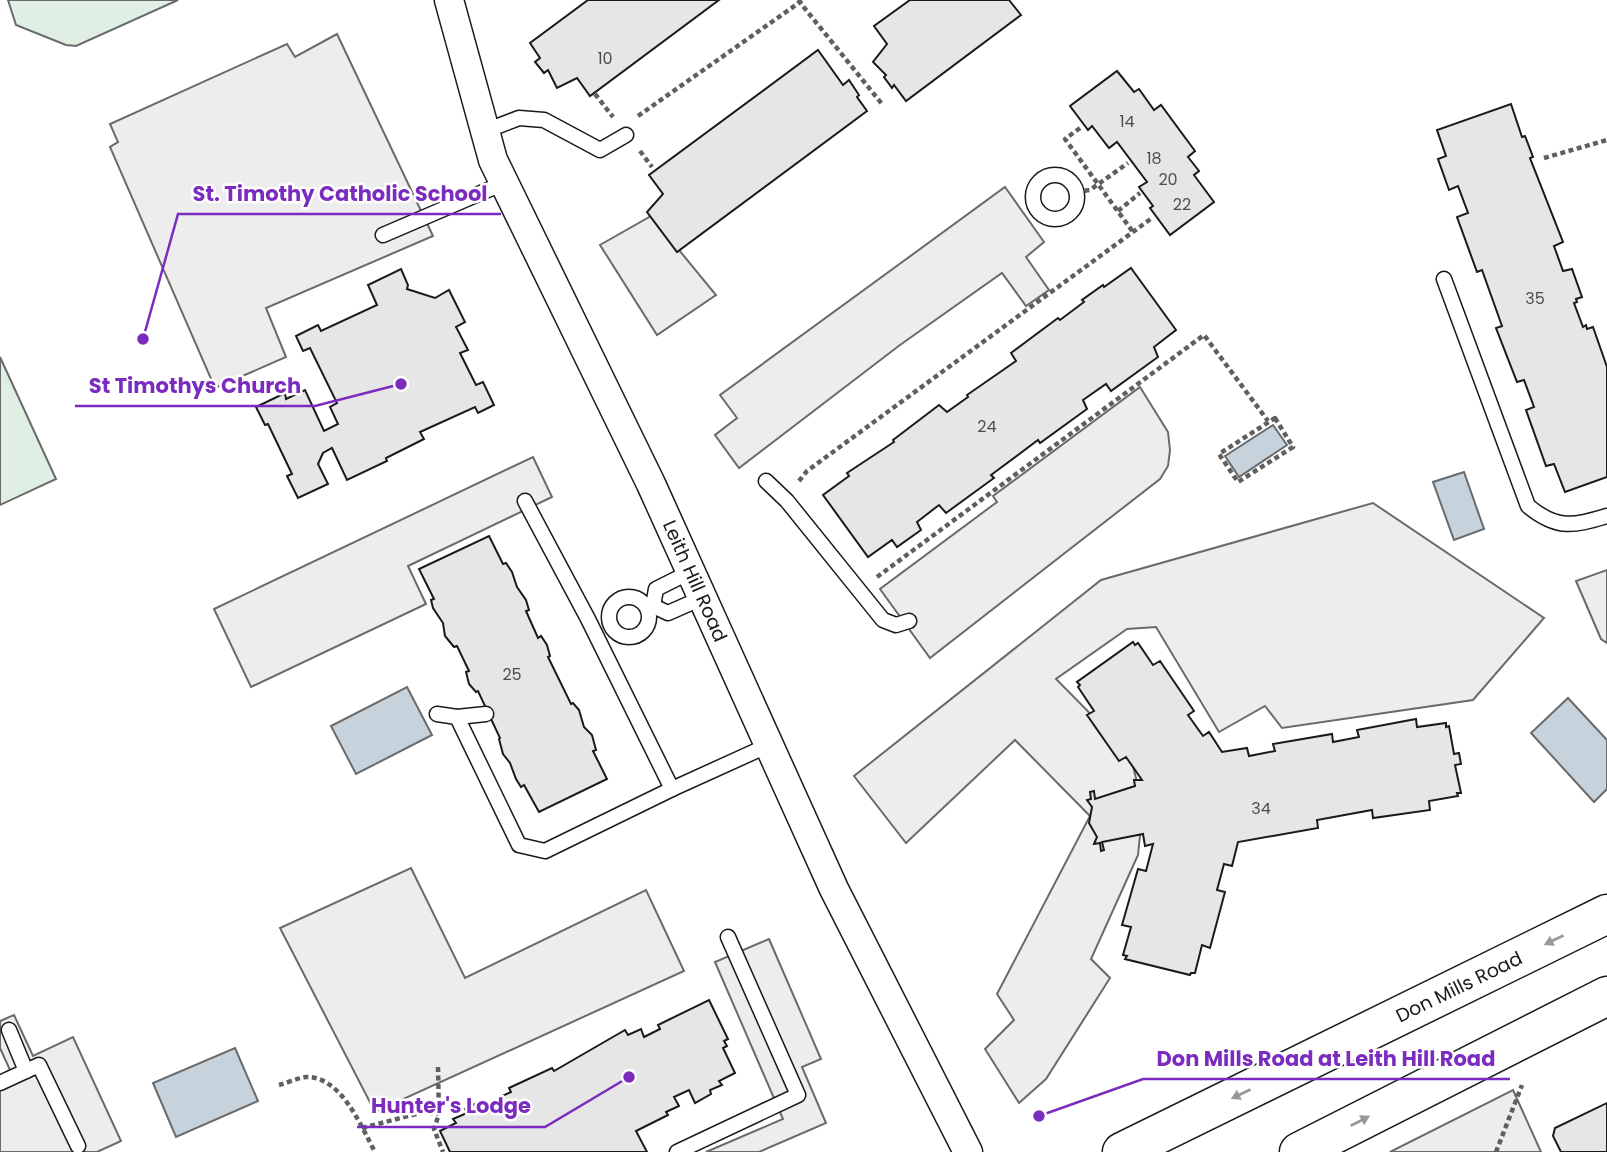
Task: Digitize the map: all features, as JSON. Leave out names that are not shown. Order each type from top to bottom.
[{"type":"main road","name":"Don Mills Road","points":[[1122,1152],[1607,914]]},
{"type":"main road","points":[[1299,1152],[1607,996]]},
{"type":"street","name":"Leith Hill Road","points":[[449,0],[493,160],[651,484],[834,889],[968,1152]]},
{"type":"lane","points":[[485,131],[519,118],[544,120],[600,150],[626,135]]},
{"type":"lane","points":[[383,234],[504,183]]},
{"type":"lane","points":[[1444,279],[1528,506],[1543,519],[1564,526],[1607,516]]},
{"type":"lane","points":[[766,481],[787,501],[883,620],[896,625],[909,621]]},
{"type":"lane","points":[[525,500],[672,789]]},
{"type":"lane","points":[[690,572],[656,589],[650,607],[647,626],[638,635],[625,638],[610,626],[608,619],[611,606],[622,597],[636,598],[650,607],[668,613],[702,597]]},
{"type":"lane","points":[[595,633],[610,626]]},
{"type":"lane","points":[[437,714],[486,714]]},
{"type":"lane","points":[[457,716],[519,845],[545,851],[769,745]]},
{"type":"lane","points":[[681,1151],[798,1095],[728,937]]},
{"type":"lane","points":[[9,1030],[26,1071]]},
{"type":"lane","points":[[0,1083],[39,1065],[78,1146]]},
{"type":"path","points":[[633,120],[800,1],[882,104]]},
{"type":"path","points":[[1080,128],[1065,139],[1133,232]]},
{"type":"path","points":[[1544,159],[1607,140]]},
{"type":"path","points":[[1076,192],[1090,190],[1128,163]]},
{"type":"path","points":[[1118,211],[1140,194]]},
{"type":"path","points":[[800,489],[798,483],[807,471],[1152,218]]},
{"type":"path","points":[[870,580],[1204,335],[1268,421]]},
{"type":"path","points":[[1275,418],[1293,447],[1238,482],[1219,454],[1268,421],[1275,418]]},
{"type":"path","points":[[438,1067],[439,1114],[434,1129],[443,1152]]},
{"type":"path","points":[[279,1085],[305,1077],[327,1081],[345,1100],[376,1152]]},
{"type":"path","points":[[1496,1152],[1521,1085]]},
{"type":"path","points":[[362,1128],[424,1112],[439,1114]]},
{"type":"green space","points":[[8,0],[178,0],[76,46],[66,45],[16,25]]},
{"type":"green space","points":[[0,357],[56,479],[0,505]]},
{"type":"shaded area","points":[[337,34],[433,236],[266,308],[286,357],[215,388],[110,147],[118,142],[110,124],[287,44],[295,57]]},
{"type":"shaded area","points":[[1005,187],[1044,242],[1026,257],[1049,290],[1026,306],[1002,273],[900,345],[739,468],[715,435],[737,418],[720,395]]},
{"type":"shaded area","points":[[651,216],[716,295],[657,335],[600,245]]},
{"type":"shaded area","points":[[1140,387],[1168,432],[1168,466],[1160,479],[930,658],[880,589],[997,502],[993,496]]},
{"type":"shaded area","points":[[1273,425],[1287,445],[1239,477],[1225,456]]},
{"type":"shaded area","points":[[533,457],[552,497],[408,566],[426,604],[251,687],[214,609]]},
{"type":"shaded area","points":[[1464,472],[1484,529],[1454,540],[1433,482]]},
{"type":"shaded area","points":[[1373,503],[1544,618],[1473,700],[1282,728],[1265,706],[1219,732],[1156,627],[1127,629],[1056,679],[1130,754],[1143,806],[1138,855],[1091,959],[1110,978],[1046,1079],[1019,1103],[985,1049],[1014,1020],[997,994],[1090,816],[1015,740],[906,843],[854,776],[1101,580]]},
{"type":"shaded area","points":[[1607,570],[1607,643],[1601,639],[1576,581]]},
{"type":"shaded area","points":[[407,687],[432,735],[356,774],[331,726]]},
{"type":"shaded area","points":[[1568,698],[1607,740],[1607,789],[1594,802],[1531,733]]},
{"type":"shaded area","points":[[411,868],[465,978],[646,890],[684,971],[375,1112],[280,928]]},
{"type":"shaded area","points":[[769,939],[821,1059],[802,1067],[826,1123],[759,1152],[706,1152],[783,1119],[715,962]]},
{"type":"shaded area","points":[[14,1015],[33,1056],[73,1037],[121,1141],[97,1152],[0,1152],[0,1075],[10,1070],[0,1048],[0,1021]]},
{"type":"shaded area","points":[[235,1048],[258,1101],[176,1137],[153,1083]]},
{"type":"shaded area","points":[[1513,1090],[1541,1152],[1390,1152]]},
{"type":"building","points":[[588,0],[719,0],[590,96],[577,78],[557,88],[548,70],[544,73],[535,62],[540,58],[530,43]]},
{"type":"building","points":[[910,0],[1009,0],[1021,15],[906,101],[894,85],[892,88],[884,77],[886,75],[873,62],[887,44],[874,26]]},
{"type":"building","points":[[818,50],[843,85],[849,80],[867,111],[677,252],[647,212],[663,194],[649,175]]},
{"type":"building","points":[[1117,71],[1134,92],[1139,89],[1154,110],[1161,105],[1195,151],[1188,157],[1199,171],[1194,175],[1214,202],[1170,235],[1150,208],[1153,206],[1139,187],[1147,182],[1117,142],[1109,148],[1092,126],[1088,130],[1070,106]]},
{"type":"building","points":[[1511,104],[1563,242],[1554,246],[1563,271],[1572,269],[1582,297],[1574,303],[1583,327],[1593,327],[1607,367],[1607,477],[1565,492],[1554,464],[1546,466],[1526,410],[1534,407],[1524,380],[1517,382],[1496,328],[1502,326],[1482,270],[1477,272],[1457,217],[1468,213],[1458,186],[1449,190],[1438,159],[1446,156],[1437,130]]},
{"type":"building","points":[[1131,268],[1176,330],[1154,347],[1158,357],[1111,391],[1106,384],[1083,400],[1087,409],[1040,443],[1038,440],[991,475],[994,478],[946,513],[939,505],[917,522],[921,530],[897,547],[892,540],[868,557],[823,495],[849,476],[847,473],[894,442],[893,440],[939,405],[947,412],[968,397],[967,395],[1016,361],[1011,353],[1058,318],[1060,320],[1103,285],[1104,287]]},
{"type":"building","points":[[401,269],[408,285],[407,289],[435,298],[449,290],[465,322],[456,327],[468,350],[460,353],[476,385],[483,382],[494,405],[478,413],[475,407],[420,432],[424,439],[347,480],[332,448],[323,453],[318,464],[328,484],[298,498],[287,476],[292,474],[268,424],[265,425],[256,407],[285,393],[286,399],[305,390],[324,431],[338,424],[330,407],[337,403],[310,348],[303,351],[296,336],[318,325],[321,331],[377,305],[368,285]]},
{"type":"building","points":[[489,536],[526,600],[529,610],[526,611],[538,638],[541,636],[547,645],[548,657],[571,704],[579,710],[584,727],[592,735],[596,750],[593,751],[607,779],[539,812],[524,785],[521,787],[516,779],[503,754],[500,738],[478,691],[469,684],[466,672],[469,671],[457,646],[454,647],[445,636],[443,623],[433,608],[431,600],[434,599],[419,569]]},
{"type":"building","points":[[1133,642],[1135,645],[1138,643],[1153,665],[1160,661],[1194,711],[1188,715],[1203,736],[1209,732],[1222,752],[1247,748],[1249,756],[1275,751],[1273,744],[1332,734],[1333,742],[1359,737],[1357,730],[1416,719],[1417,727],[1446,723],[1446,727],[1449,726],[1454,754],[1459,753],[1461,764],[1455,765],[1461,793],[1457,793],[1458,796],[1429,801],[1430,810],[1373,818],[1372,810],[1317,820],[1318,828],[1238,842],[1232,866],[1224,864],[1217,890],[1225,892],[1210,948],[1202,945],[1195,973],[1190,975],[1125,959],[1127,956],[1123,955],[1131,927],[1122,925],[1138,869],[1146,871],[1153,844],[1145,846],[1143,834],[1102,842],[1104,850],[1101,851],[1100,843],[1094,844],[1097,837],[1089,823],[1092,807],[1087,800],[1091,799],[1090,792],[1094,791],[1095,799],[1135,786],[1134,780],[1142,780],[1126,757],[1119,761],[1087,715],[1094,711],[1077,682]]},
{"type":"building","points":[[709,1000],[728,1039],[724,1041],[727,1046],[723,1048],[735,1073],[719,1081],[722,1085],[710,1090],[711,1094],[695,1103],[689,1090],[674,1097],[679,1106],[666,1112],[668,1115],[636,1131],[647,1152],[450,1152],[440,1131],[456,1123],[453,1119],[467,1113],[465,1109],[481,1101],[487,1113],[501,1106],[498,1098],[511,1092],[509,1088],[552,1068],[554,1071],[625,1030],[628,1035],[641,1029],[644,1037],[660,1029],[658,1025]]},
{"type":"building","points":[[1607,1103],[1607,1152],[1561,1152],[1553,1136],[1555,1128]]},
{"type":"place","name":"St. Timothy Catholic School","points":[[143,339]]},
{"type":"place","name":"St Timothys Church","points":[[401,384]]},
{"type":"place","name":"Hunter's Lodge","points":[[629,1077]]},
{"type":"place","name":"Don Mills Road at Leith Hill Road","points":[[1039,1116]]}]
